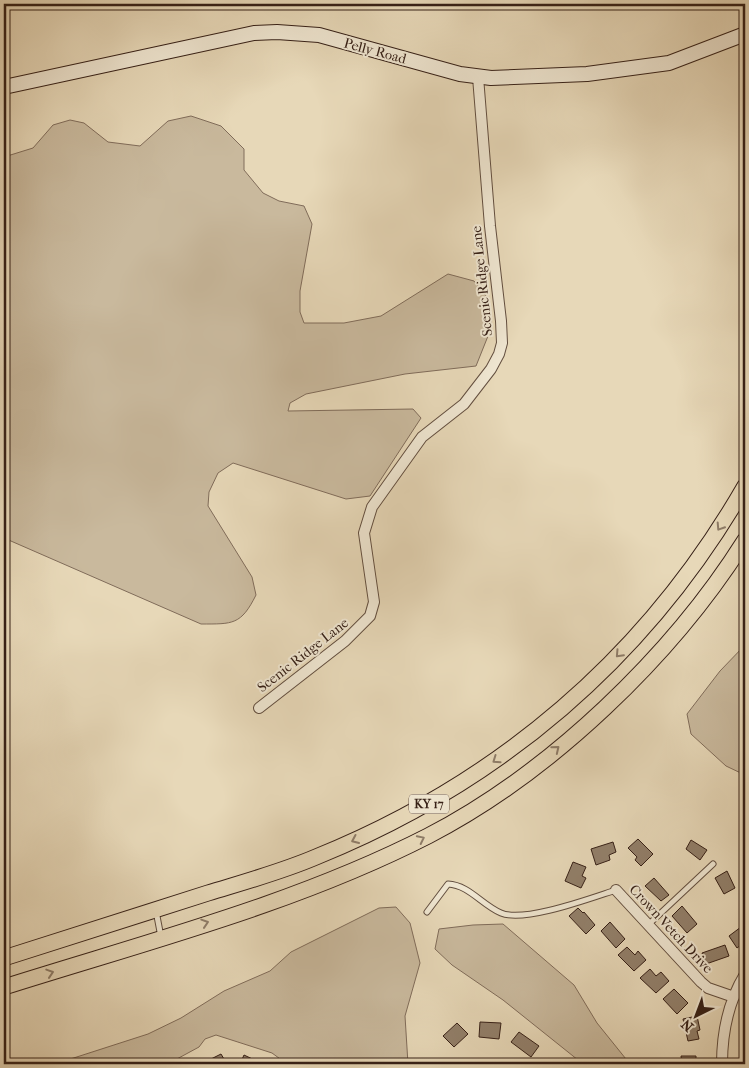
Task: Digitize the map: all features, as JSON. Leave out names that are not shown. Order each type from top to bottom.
[{"type":"main road","name":"KY 17","points":[[4,958],[315,858],[390,824],[457,787],[525,740],[597,677],[645,627],[698,561],[745,486]]},
{"type":"main road","name":"KY 17","points":[[4,988],[303,891],[378,860],[471,811],[544,759],[585,725],[621,691],[682,626],[745,540]]},
{"type":"street","name":"Pelly Road","points":[[4,87],[209,41],[254,33],[277,32],[319,35],[478,77],[587,74],[669,63],[745,34]]},
{"type":"street","name":"Scenic Ridge Lane","points":[[258,708],[345,641],[370,616],[374,602],[364,532],[372,507],[422,437],[464,404],[491,369],[499,354],[502,343],[501,321],[489,216],[478,77]]},
{"type":"street","name":"Crown Vetch Drive","points":[[616,890],[708,988],[734,997]]},
{"type":"street","points":[[722,1064],[723,1037],[734,997],[745,974]]},
{"type":"lane","points":[[648,925],[714,864]]},
{"type":"lane","points":[[427,912],[448,884],[458,885],[492,908],[508,915],[525,915],[584,901],[616,890]]},
{"type":"lane","points":[[156,909],[161,937]]},
{"type":"shaded area","points":[[191,116],[221,126],[244,149],[244,170],[263,193],[279,201],[304,206],[312,224],[300,291],[300,312],[304,323],[344,323],[381,316],[448,274],[474,281],[486,296],[492,326],[476,366],[405,374],[306,394],[290,403],[288,411],[413,409],[421,418],[370,496],[346,499],[233,463],[218,473],[209,492],[208,506],[252,577],[256,595],[246,612],[240,617],[235,621],[221,624],[201,624],[4,538],[4,157],[33,148],[53,125],[70,120],[84,123],[108,142],[140,146],[168,121]]},
{"type":"shaded area","points":[[745,645],[745,775],[726,766],[691,734],[687,714],[720,671]]},
{"type":"shaded area","points":[[396,907],[410,923],[420,963],[405,1016],[408,1064],[287,1064],[272,1053],[216,1035],[205,1039],[199,1047],[175,1060],[163,1064],[55,1064],[148,1034],[181,1018],[224,991],[270,971],[291,952],[379,908]]},
{"type":"shaded area","points":[[503,924],[574,985],[597,1023],[630,1064],[583,1064],[503,1000],[452,965],[435,949],[439,929]]},
{"type":"building","points":[[638,839],[653,854],[641,866],[635,860],[637,857],[628,848]]},
{"type":"building","points":[[691,840],[707,850],[700,860],[686,849]]},
{"type":"building","points":[[613,842],[616,852],[609,855],[610,860],[596,865],[591,849]]},
{"type":"building","points":[[573,862],[586,867],[582,876],[586,878],[581,888],[565,881]]},
{"type":"building","points":[[727,871],[735,888],[724,894],[715,878]]},
{"type":"building","points":[[654,878],[669,895],[661,901],[645,886]]},
{"type":"building","points":[[682,906],[697,924],[687,933],[672,916]]},
{"type":"building","points":[[578,908],[595,925],[586,934],[569,916]]},
{"type":"building","points":[[610,922],[625,939],[616,948],[601,931]]},
{"type":"building","points":[[745,924],[745,942],[737,948],[729,936]]},
{"type":"building","points":[[725,945],[729,956],[706,964],[702,953]]},
{"type":"building","points":[[627,947],[635,955],[638,951],[646,960],[634,971],[618,955]]},
{"type":"building","points":[[650,969],[656,976],[661,972],[669,981],[656,993],[640,978]]},
{"type":"building","points":[[674,989],[688,1003],[677,1014],[663,999]]},
{"type":"building","points":[[697,1016],[700,1030],[697,1031],[699,1039],[688,1041],[683,1019]]},
{"type":"building","points":[[480,1022],[501,1023],[499,1039],[479,1037]]},
{"type":"building","points":[[457,1023],[468,1034],[454,1047],[443,1036]]},
{"type":"building","points":[[519,1032],[539,1046],[531,1057],[511,1042]]},
{"type":"building","points":[[221,1054],[227,1064],[209,1064],[207,1061]]},
{"type":"building","points":[[244,1055],[263,1064],[240,1064]]},
{"type":"building","points":[[681,1056],[696,1056],[696,1062],[701,1062],[701,1064],[682,1064]]},
{"type":"building","points":[[544,1059],[547,1064],[536,1064]]},
{"type":"building","points":[[437,1060],[452,1060],[452,1064],[437,1064]]}]
